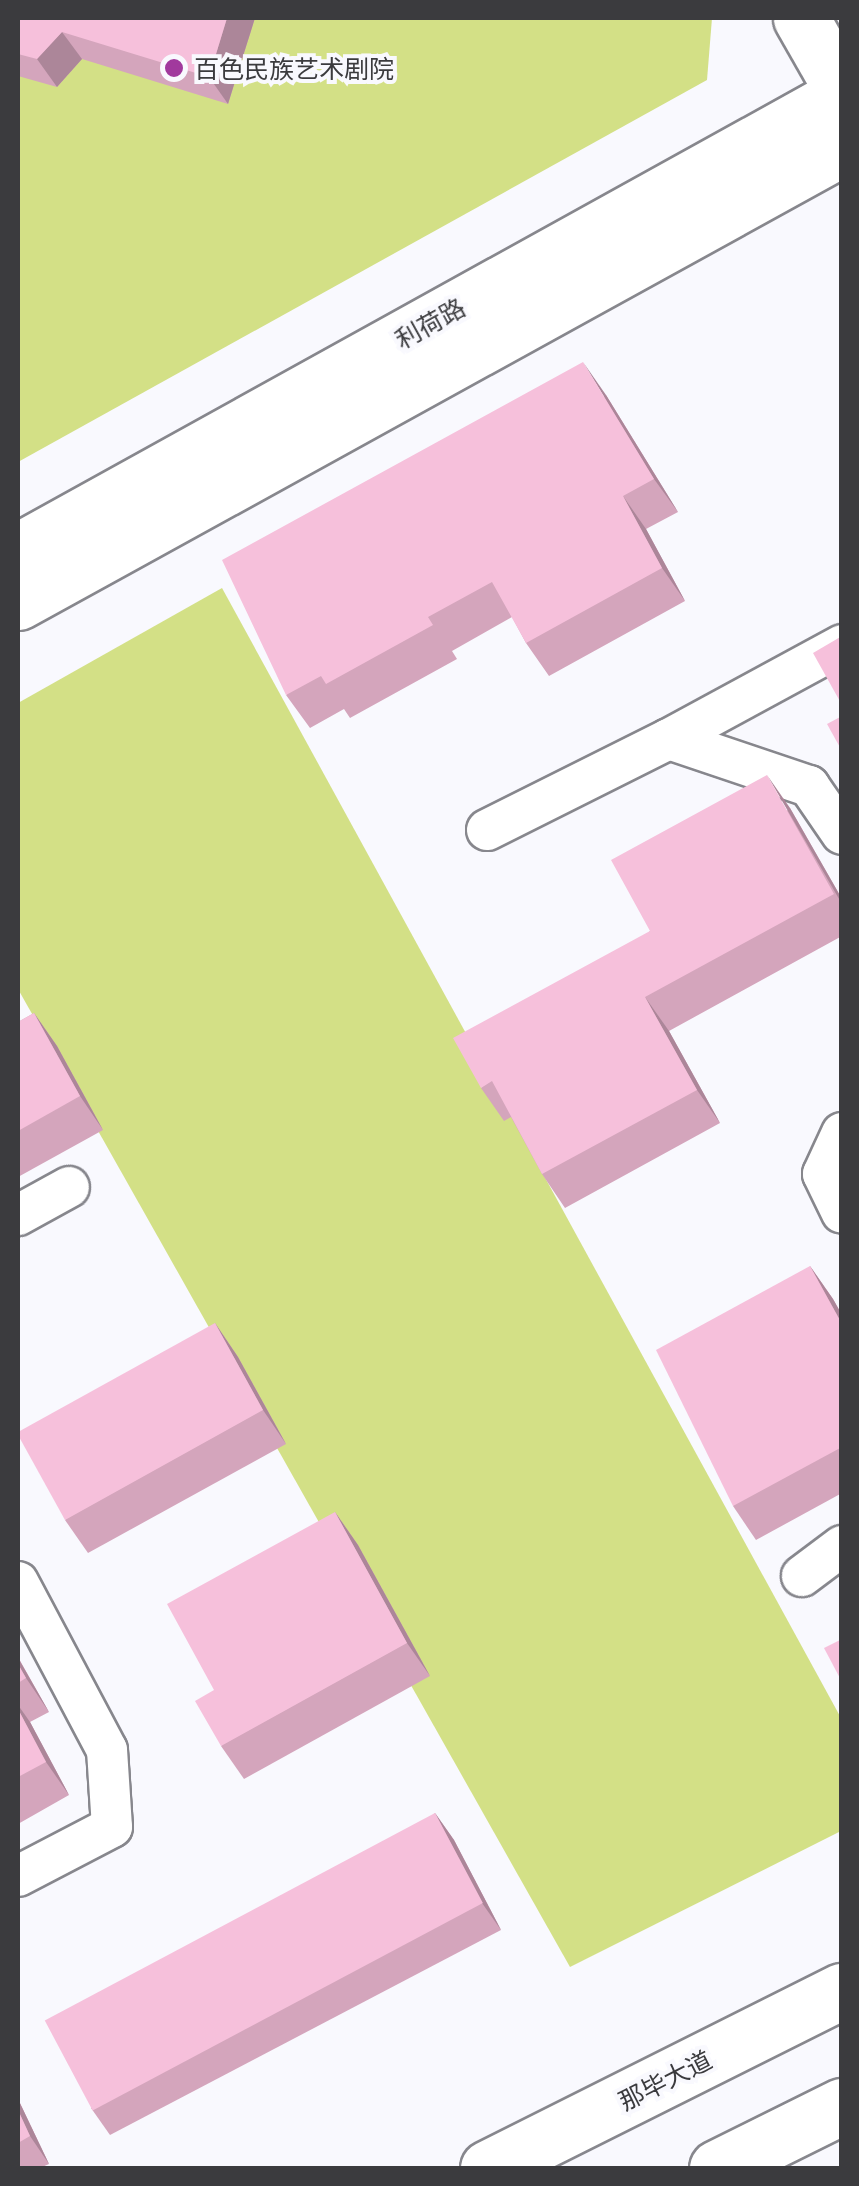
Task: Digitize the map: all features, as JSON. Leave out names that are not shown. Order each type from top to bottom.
[{"type":"main road","points":[[801,18],[842,92]]},
{"type":"main road","name":"利荷路","points":[[18,551],[842,92]]},
{"type":"main road","name":"利荷路","points":[[18,602],[842,148]]},
{"type":"main road","name":"那毕大道","points":[[488,2168],[842,1992]]},
{"type":"main road","points":[[717,2168],[842,2106]]},
{"type":"street","points":[[487,830],[669,739],[842,645]]},
{"type":"street","points":[[669,739],[810,786],[842,834]]},
{"type":"street","points":[[842,1133],[823,1174],[842,1213]]},
{"type":"street","points":[[18,1216],[69,1188]]},
{"type":"street","points":[[802,1576],[842,1546]]},
{"type":"street","points":[[18,1582],[107,1750],[112,1827],[18,1876]]},
{"type":"green space","points":[[18,18],[712,18],[707,80],[18,462]]},
{"type":"green space","points":[[222,588],[841,1718],[841,1831],[570,1967],[18,989],[18,703]]},
{"type":"building","points":[[18,18],[227,18],[209,77],[62,32],[37,59],[18,54]]},
{"type":"building","points":[[583,362],[654,479],[623,496],[662,568],[526,643],[492,582],[428,617],[433,625],[326,684],[321,676],[286,695],[222,560]]},
{"type":"building","points":[[842,636],[842,705],[813,653]]},
{"type":"building","points":[[842,716],[842,751],[827,724]]},
{"type":"building","points":[[767,775],[834,894],[645,997],[697,1090],[542,1174],[492,1081],[481,1088],[453,1038],[650,931],[611,860]]},
{"type":"building","points":[[34,1013],[80,1096],[18,1131],[18,1022]]},
{"type":"building","points":[[810,1266],[842,1324],[842,1447],[733,1506],[656,1350]]},
{"type":"building","points":[[215,1323],[263,1410],[65,1520],[18,1432]]},
{"type":"building","points":[[335,1512],[407,1643],[221,1746],[195,1701],[214,1690],[167,1604]]},
{"type":"building","points":[[842,1639],[842,1682],[824,1648]]},
{"type":"building","points":[[18,1664],[26,1678],[18,1683]]},
{"type":"building","points":[[18,1709],[46,1762],[18,1777]]},
{"type":"building","points":[[435,1813],[483,1903],[93,2111],[45,2021]]},
{"type":"building","points":[[18,2110],[30,2136],[18,2143]]},
{"type":"place","name":"百色民族艺术剧院","points":[[174,68]]}]
